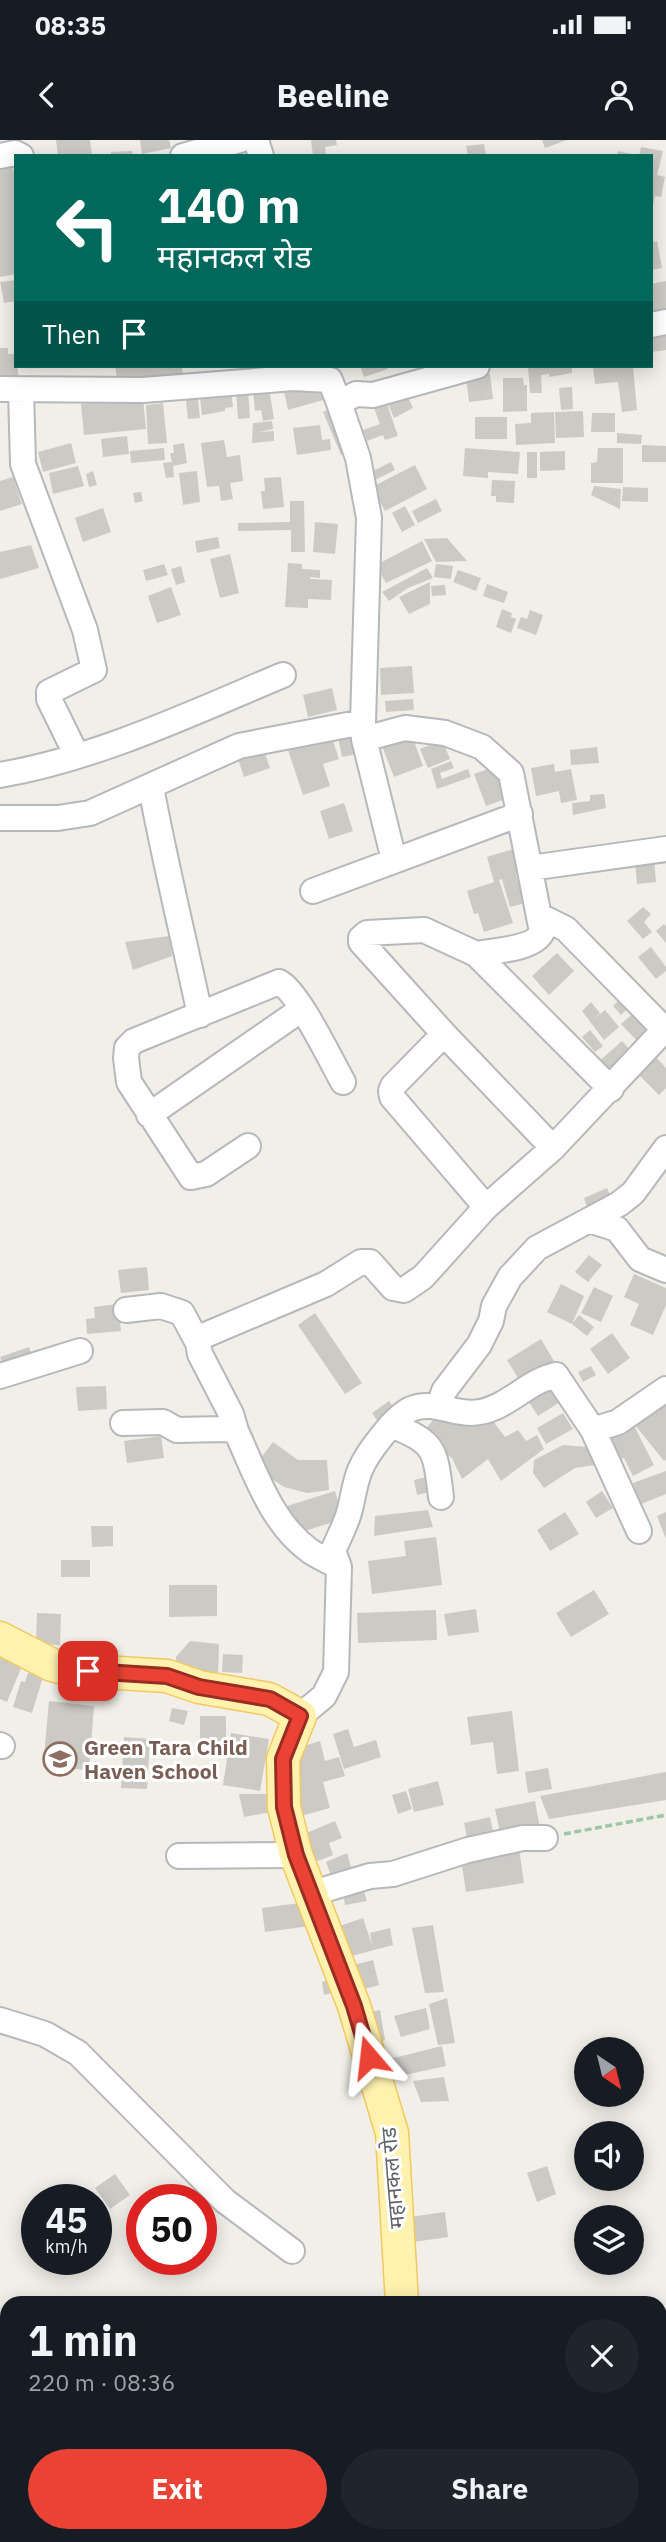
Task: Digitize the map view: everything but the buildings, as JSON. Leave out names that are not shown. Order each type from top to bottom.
[{"type":"main road","points":[[1,1641],[52,1665],[72,1670],[167,1676],[199,1687],[270,1699],[300,1716]]},
{"type":"main road","name":"महानकल रोड","points":[[300,1716],[283,1759],[284,1807],[296,1855],[354,2006],[392,2133],[402,2296]]},
{"type":"street","points":[[190,154],[240,140]]},
{"type":"street","points":[[76,756],[49,699],[49,692],[94,670],[85,630],[23,464],[11,389],[143,390],[293,378],[332,383],[356,394],[373,395],[470,368]]},
{"type":"street","points":[[332,383],[358,458],[369,518],[363,731],[394,860]]},
{"type":"street","points":[[0,775],[76,756],[173,721],[283,675]]},
{"type":"street","points":[[0,818],[58,818],[90,813],[239,746],[404,728],[445,733],[482,747],[511,773],[540,916],[540,938],[529,944],[476,954]]},
{"type":"street","points":[[150,787],[200,1015]]},
{"type":"street","points":[[313,891],[520,814]]},
{"type":"street","points":[[530,868],[666,849]]},
{"type":"street","points":[[198,1343],[203,1336],[326,1284],[361,1262],[370,1262],[393,1288],[404,1290],[424,1277],[486,1207],[553,1149],[665,1029],[566,929],[540,916]]},
{"type":"street","points":[[553,1149],[444,1034],[361,942],[361,938],[367,933],[424,930],[476,954],[611,1088]]},
{"type":"street","points":[[248,1146],[206,1174],[191,1177],[129,1082],[127,1048],[134,1041],[279,982],[286,985],[302,1009],[343,1082]]},
{"type":"street","points":[[149,1115],[302,1009]]},
{"type":"street","points":[[444,1034],[393,1086],[392,1097],[486,1207]]},
{"type":"street","points":[[439,1406],[444,1391],[479,1345],[491,1321],[494,1306],[510,1277],[537,1248],[619,1203],[632,1193],[666,1148]]},
{"type":"street","points":[[589,1220],[617,1229],[640,1259],[666,1270]]},
{"type":"street","points":[[127,1310],[161,1306],[182,1313],[231,1414],[269,1503],[295,1538],[310,1551],[339,1567]]},
{"type":"street","points":[[0,1376],[80,1351]]},
{"type":"street","points":[[300,1716],[324,1696],[336,1672],[339,1567],[333,1551],[347,1518],[360,1468],[391,1425],[412,1409],[439,1406],[458,1413],[480,1412],[546,1377],[556,1375],[593,1430],[639,1531]]},
{"type":"street","points":[[593,1430],[618,1422],[666,1389]]},
{"type":"street","points":[[124,1423],[163,1422],[177,1430],[236,1430]]},
{"type":"street","points":[[391,1425],[415,1434],[430,1447],[438,1469],[441,1497]]},
{"type":"street","points":[[310,1894],[370,1876],[393,1874],[468,1850],[523,1838],[545,1838]]},
{"type":"street","points":[[179,1856],[296,1855]]},
{"type":"street","points":[[0,2020],[45,2034],[78,2053],[225,2201],[292,2251]]},
{"type":"path","points":[[545,1838],[666,1815]]},
{"type":"place","name":"Green Tara Child Haven School","points":[[60,1759]]},
{"type":"route","points":[[88,1671],[167,1676],[199,1687],[270,1699],[300,1716],[283,1759],[284,1807],[296,1855],[354,2006],[369,2057]]}]
